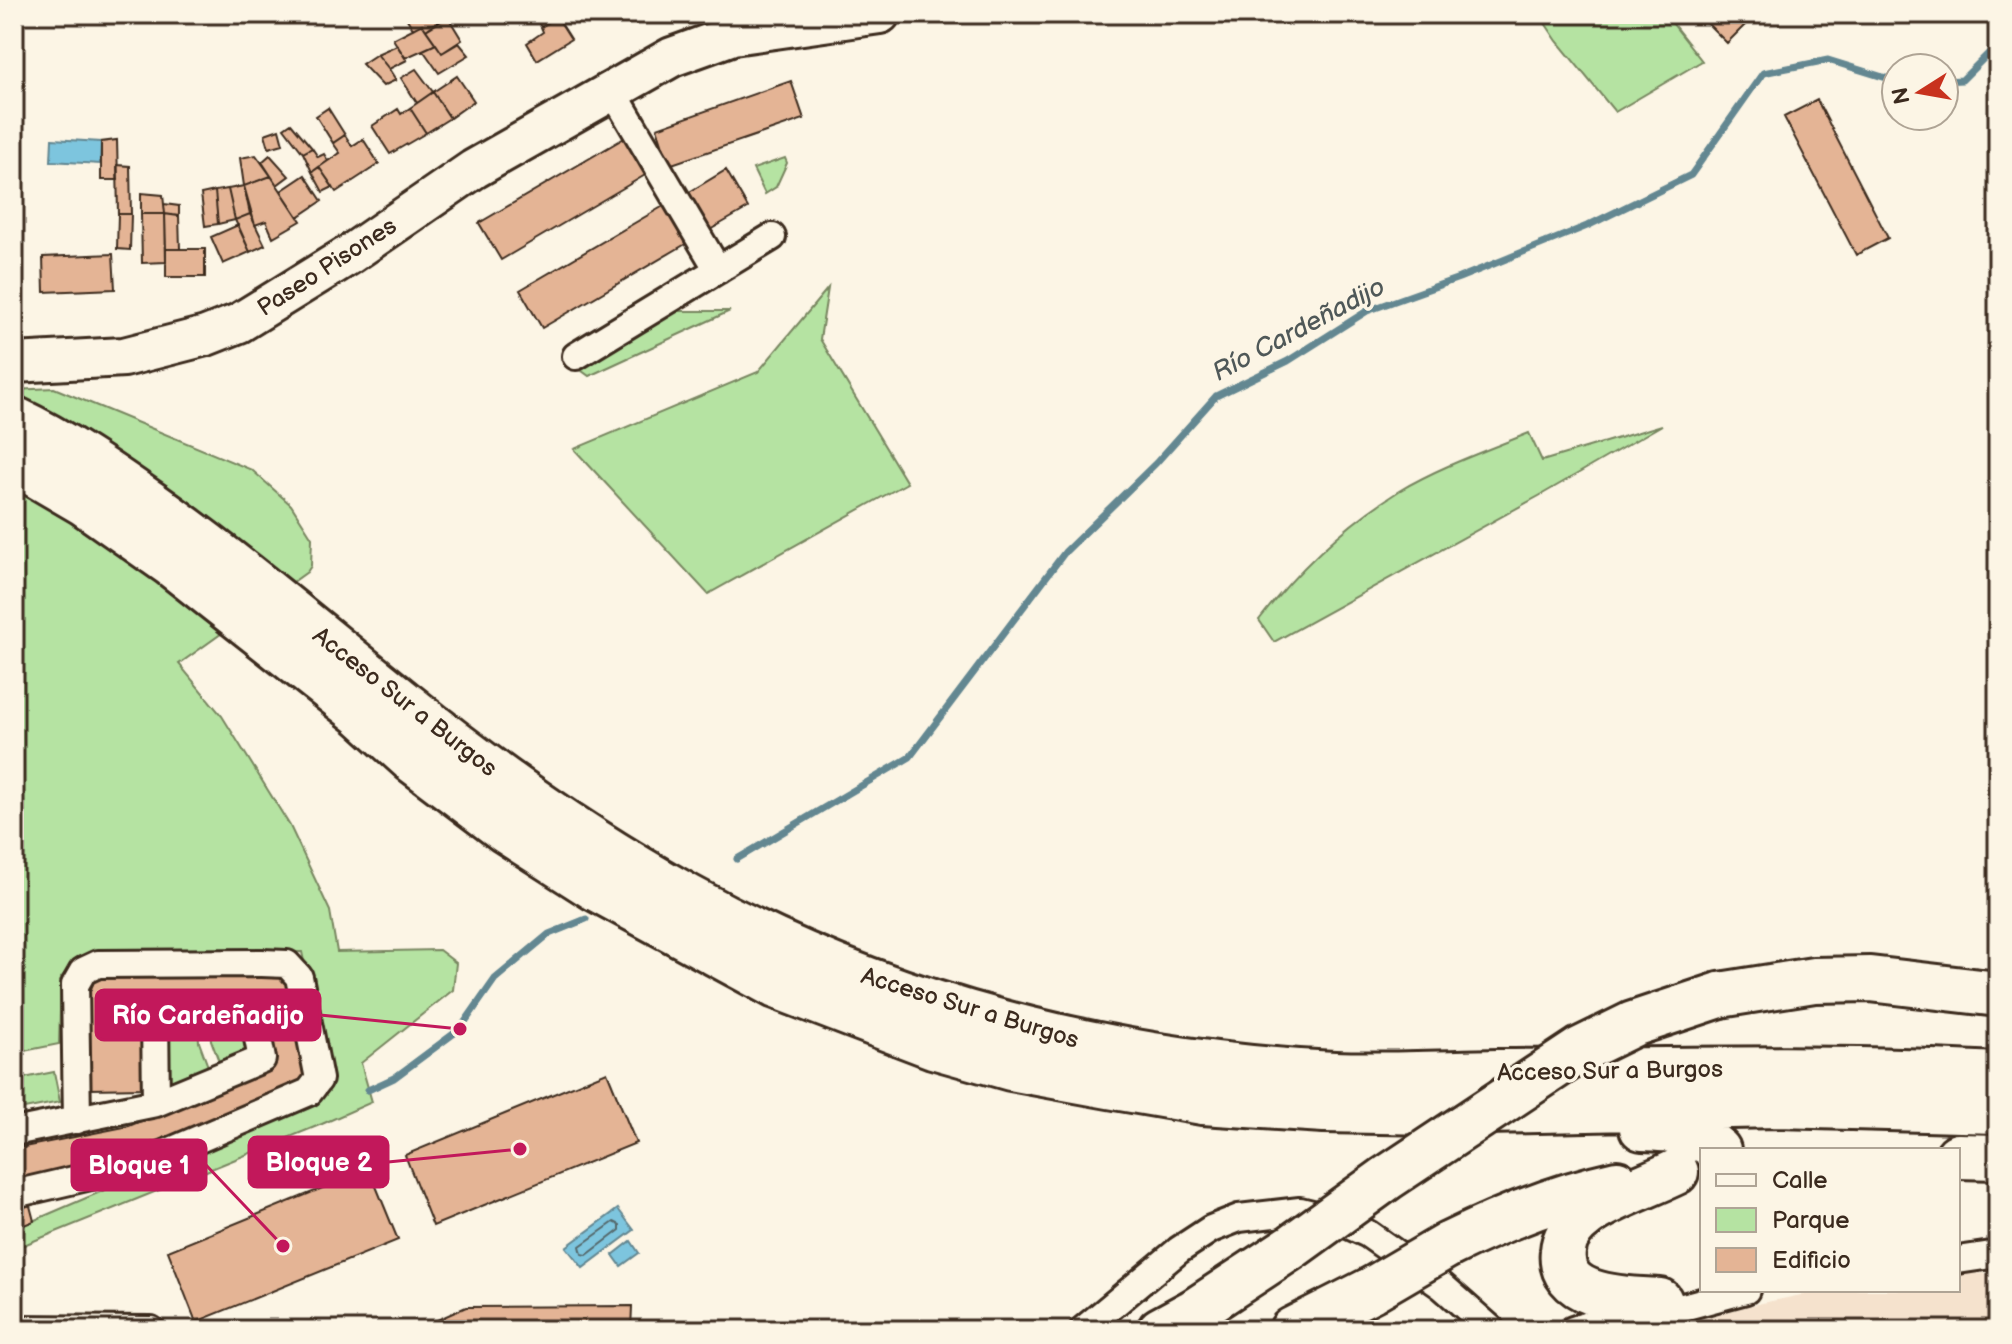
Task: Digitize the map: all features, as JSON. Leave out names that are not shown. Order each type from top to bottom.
[{"type":"highway","name":"Acceso Sur a Burgos","points":[[14,419],[99,468],[197,537],[507,783],[551,814],[690,898],[811,957],[900,992],[1031,1030],[1111,1077],[1171,1058],[1335,1074],[1832,1068],[1998,1075]]},
{"type":"highway","name":"Acceso Sur a Burgos","points":[[14,462],[84,503],[157,554],[360,713],[424,769],[506,831],[595,888],[776,986],[933,1046],[1011,1068],[1111,1077],[1203,1102],[1324,1110],[1436,1112],[1778,1105],[1998,1111]]},
{"type":"highway","points":[[1176,1321],[1293,1246],[1387,1178],[1580,1050],[1633,1024],[1720,995],[1814,980],[1870,979],[1998,994]]},
{"type":"highway","points":[[1111,1077],[1235,1123],[1377,1132],[1676,1129],[1696,1136],[1715,1148]]},
{"type":"highway","points":[[1960,1156],[1998,1157]]},
{"type":"highway","points":[[1292,1330],[1494,1222],[1574,1192],[1689,1170]]},
{"type":"highway","points":[[1632,1312],[1582,1288],[1568,1277],[1562,1260],[1564,1243],[1569,1231],[1587,1214],[1689,1170]]},
{"type":"main road","name":"Paseo Pisones","points":[[14,363],[124,357],[206,336],[239,323],[349,255],[474,169],[689,50],[733,35],[802,20],[877,14]]},
{"type":"street","points":[[612,90],[718,270]]},
{"type":"street","points":[[576,356],[772,237]]},
{"type":"street","points":[[14,1194],[138,1165],[309,1092],[319,1079],[299,977],[287,964],[262,963],[98,964],[83,971],[75,985],[77,1120]]},
{"type":"street","points":[[14,1132],[156,1103],[262,1059],[253,1013],[155,1015],[156,1103]]},
{"type":"street","points":[[1083,1330],[1179,1250],[1211,1229],[1239,1218],[1300,1211],[1337,1220],[1368,1234],[1442,1286],[1492,1330]]},
{"type":"street","points":[[1960,1246],[1998,1248]]},
{"type":"street","points":[[1960,1260],[1998,1254]]},
{"type":"street","points":[[1573,1330],[1700,1290]]},
{"type":"street","points":[[1632,1312],[1736,1292]]},
{"type":"street","points":[[14,1329],[151,1330]]},
{"type":"shaded area","points":[[1998,1273],[1998,1330],[1661,1330],[1748,1306],[1815,1292],[1960,1292],[1960,1274]]},
{"type":"green space","points":[[1539,14],[1665,14],[1702,61],[1615,112]]},
{"type":"green space","points":[[785,158],[787,163],[776,187],[765,194],[753,169]]},
{"type":"green space","points":[[828,288],[820,339],[907,483],[708,594],[574,449],[758,372]]},
{"type":"green space","points":[[674,311],[730,311],[589,376],[578,368]]},
{"type":"green space","points":[[54,388],[252,470],[291,505],[312,538],[311,566],[307,572],[179,664],[222,716],[290,826],[330,911],[337,952],[439,950],[456,963],[453,990],[361,1063],[372,1102],[14,1249],[14,1229],[312,1101],[331,1087],[302,952],[99,954],[77,959],[61,978],[59,1044],[14,1053],[14,390]]},
{"type":"green space","points":[[1662,425],[1274,642],[1259,620],[1306,566],[1341,533],[1379,504],[1430,474],[1529,433],[1542,461]]},
{"type":"green space","points":[[209,1020],[245,1020],[252,1054],[221,1067],[211,1040]]},
{"type":"green space","points":[[198,1021],[199,1042],[210,1072],[165,1090],[164,1022]]},
{"type":"green space","points":[[54,1072],[60,1102],[14,1111],[14,1080]]},
{"type":"water","points":[[52,139],[101,142],[100,164],[51,161]]},
{"type":"water","points":[[618,1209],[634,1230],[583,1268],[566,1247]]},
{"type":"water","points":[[631,1241],[639,1253],[621,1266],[613,1255]]},
{"type":"building","points":[[404,14],[433,14],[438,21],[426,30],[422,24],[413,29]]},
{"type":"building","points":[[533,14],[555,14],[557,17],[541,27]]},
{"type":"building","points":[[1698,14],[1756,14],[1727,43]]},
{"type":"building","points":[[448,17],[462,40],[442,53],[426,30]]},
{"type":"building","points":[[557,17],[571,39],[537,60],[527,43],[543,32],[541,27]]},
{"type":"building","points":[[422,24],[436,44],[405,58],[393,39]]},
{"type":"building","points":[[459,43],[469,55],[439,73],[423,50],[436,44],[442,53]]},
{"type":"building","points":[[397,45],[407,60],[389,69],[377,54]]},
{"type":"building","points":[[377,54],[396,80],[383,86],[362,64]]},
{"type":"building","points":[[416,69],[433,92],[417,103],[401,78]]},
{"type":"building","points":[[457,76],[474,101],[450,118],[433,92]]},
{"type":"building","points":[[791,81],[804,119],[669,165],[657,128]]},
{"type":"building","points":[[433,92],[450,118],[426,133],[410,108]]},
{"type":"building","points":[[1817,100],[1888,238],[1856,255],[1784,117]]},
{"type":"building","points":[[328,108],[345,135],[333,143],[316,116]]},
{"type":"building","points":[[410,108],[426,133],[390,154],[372,126],[398,109],[401,114]]},
{"type":"building","points":[[291,123],[312,148],[303,153],[284,128]]},
{"type":"building","points":[[279,129],[283,144],[269,148],[265,134]]},
{"type":"building","points":[[345,135],[352,146],[363,139],[379,164],[336,192],[319,167],[340,153],[333,143]]},
{"type":"building","points":[[626,137],[647,174],[501,260],[479,223]]},
{"type":"building","points":[[117,140],[118,180],[101,180],[101,142]]},
{"type":"building","points":[[312,148],[318,157],[324,154],[328,161],[312,172],[303,153]]},
{"type":"building","points":[[256,155],[271,176],[244,186],[240,158]]},
{"type":"building","points":[[270,155],[289,176],[277,185],[262,162]]},
{"type":"building","points":[[117,165],[130,166],[131,214],[118,214]]},
{"type":"building","points":[[319,167],[333,187],[323,192],[312,172]]},
{"type":"building","points":[[726,170],[748,208],[708,231],[686,194]]},
{"type":"building","points":[[305,175],[322,201],[298,217],[281,191]]},
{"type":"building","points":[[271,176],[301,221],[273,237],[266,221],[255,225],[244,186]]},
{"type":"building","points":[[244,186],[250,214],[235,220],[228,189]]},
{"type":"building","points":[[228,189],[235,220],[218,224],[215,191]]},
{"type":"building","points":[[215,191],[218,224],[205,226],[201,194]]},
{"type":"building","points":[[141,193],[163,195],[165,214],[141,214]]},
{"type":"building","points":[[164,204],[179,206],[179,216],[165,214]]},
{"type":"building","points":[[667,204],[689,242],[542,328],[520,290]]},
{"type":"building","points":[[118,214],[131,214],[130,250],[117,249]]},
{"type":"building","points":[[141,214],[165,214],[166,262],[142,263]]},
{"type":"building","points":[[165,214],[179,216],[180,249],[166,249]]},
{"type":"building","points":[[250,214],[265,245],[250,252],[235,220]]},
{"type":"building","points":[[238,225],[250,252],[223,264],[211,237]]},
{"type":"building","points":[[166,249],[205,249],[205,277],[166,277]]},
{"type":"building","points":[[113,254],[115,289],[44,292],[43,257]]},
{"type":"building","points":[[105,975],[281,976],[287,981],[306,1070],[303,1084],[134,1157],[14,1182],[14,1149],[129,1126],[272,1066],[260,1006],[146,1008],[145,1088],[90,1089],[89,994],[95,979]]},
{"type":"building","points":[[607,1072],[636,1143],[433,1226],[405,1155]]},
{"type":"building","points":[[369,1169],[398,1240],[196,1322],[168,1251]]},
{"type":"building","points":[[29,1202],[34,1221],[14,1229],[14,1206]]},
{"type":"building","points":[[632,1306],[631,1330],[415,1330],[466,1307]]},
{"type":"waterway","name":"Río Cardeñadijo","points":[[1960,80],[1998,44]]},
{"type":"waterway","name":"Río Cardeñadijo","points":[[737,859],[910,757],[1065,552],[1156,463],[1216,396],[1288,361],[1367,311],[1587,226],[1691,175],[1763,73],[1828,60],[1880,76]]},
{"type":"waterway","name":"Río Cardeñadijo","points":[[368,1090],[394,1078],[460,1029],[495,979],[549,934],[586,919]]},
{"type":"place","name":"Río Cardeñadijo","points":[[460,1029]]},
{"type":"place","name":"Bloque 2","points":[[520,1149]]},
{"type":"place","name":"Bloque 1","points":[[283,1246]]}]
